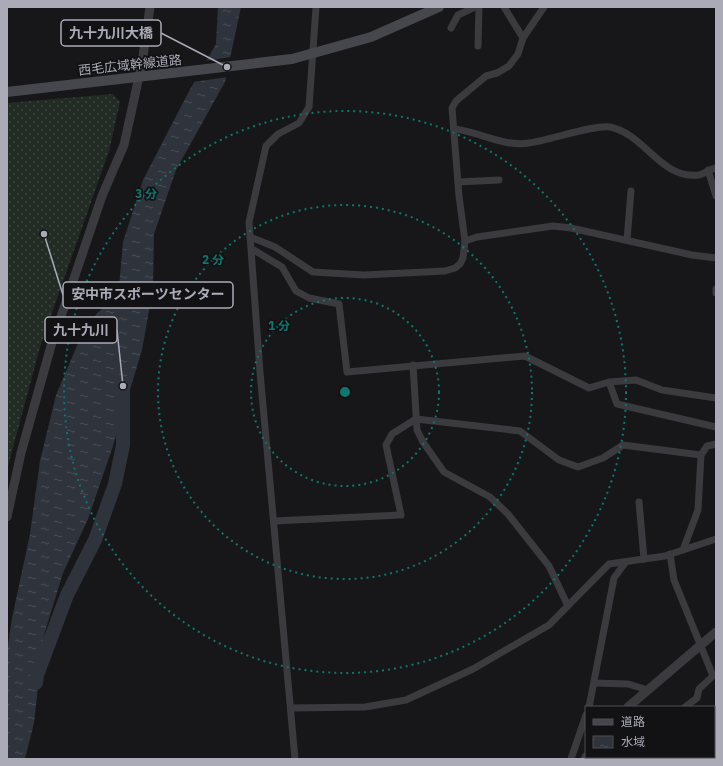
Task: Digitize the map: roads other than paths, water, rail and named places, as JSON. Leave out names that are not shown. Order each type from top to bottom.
[{"type":"main road","name":"西毛広域幹線道路","points":[[7,92],[292,59],[371,37],[439,7]]},
{"type":"street","points":[[7,517],[21,453],[51,346],[102,196],[124,145],[139,77],[150,7]]},
{"type":"street","points":[[295,759],[260,372],[249,222],[266,146],[278,134],[299,123],[309,107],[316,7]]},
{"type":"street","points":[[451,28],[458,15],[475,7]]},
{"type":"street","points":[[478,46],[479,7]]},
{"type":"street","points":[[504,7],[524,38]]},
{"type":"street","points":[[250,237],[275,247],[313,272],[364,275],[445,271],[455,268],[463,258],[466,241],[458,182],[455,129],[452,108],[456,101],[486,76],[497,73],[509,66],[518,54],[524,38],[544,7]]},
{"type":"street","points":[[455,129],[468,131],[494,140],[512,144],[523,144],[609,127],[632,135],[665,166],[681,173],[700,175],[708,170],[716,168]]},
{"type":"street","points":[[708,170],[716,196]]},
{"type":"street","points":[[458,182],[499,180]]},
{"type":"street","points":[[627,240],[631,191]]},
{"type":"street","points":[[466,241],[477,237],[553,226],[571,228],[692,255],[716,258]]},
{"type":"street","points":[[252,249],[282,267],[296,291],[308,298],[339,304],[347,372],[525,356],[589,388],[609,382],[636,380],[662,390],[716,398]]},
{"type":"street","points":[[413,365],[417,430],[444,472],[490,497],[508,514],[549,566],[568,606]]},
{"type":"street","points":[[609,382],[618,404],[716,427]]},
{"type":"street","points":[[274,521],[401,515],[386,446],[392,434],[416,419],[520,431],[559,460],[578,467],[603,458],[623,445],[701,455]]},
{"type":"street","points":[[684,550],[698,510],[701,455],[707,446],[716,444]]},
{"type":"street","points":[[638,502],[644,560]]},
{"type":"street","points":[[291,708],[365,707],[406,700],[473,669],[548,625],[609,564],[644,560],[670,554],[716,539]]},
{"type":"street","points":[[670,554],[674,580],[713,676],[699,689],[697,698],[686,706]]},
{"type":"street","points":[[589,706],[614,578],[625,563]]},
{"type":"street","points":[[629,706],[716,632]]},
{"type":"street","points":[[594,683],[628,684],[648,690]]},
{"type":"street","points":[[571,759],[585,718]]},
{"type":"water","points":[[218,7],[241,7],[225,82],[176,170],[154,234],[153,288],[142,350],[113,446],[88,519],[63,573],[44,635],[34,723],[25,759],[7,759],[7,652],[12,618],[30,534],[40,461],[56,395],[79,341],[97,313],[113,300],[119,287],[123,242],[143,180],[188,93],[216,44]]},
{"type":"waterway","points":[[36,683],[37,675],[67,595],[95,540],[115,484],[123,445],[123,388]]},
{"type":"place","name":"九十九川大橋","points":[[227,67]]},
{"type":"place","name":"安中市スポーツセンター","points":[[44,234]]},
{"type":"place","name":"九十九川","points":[[123,386]]}]
